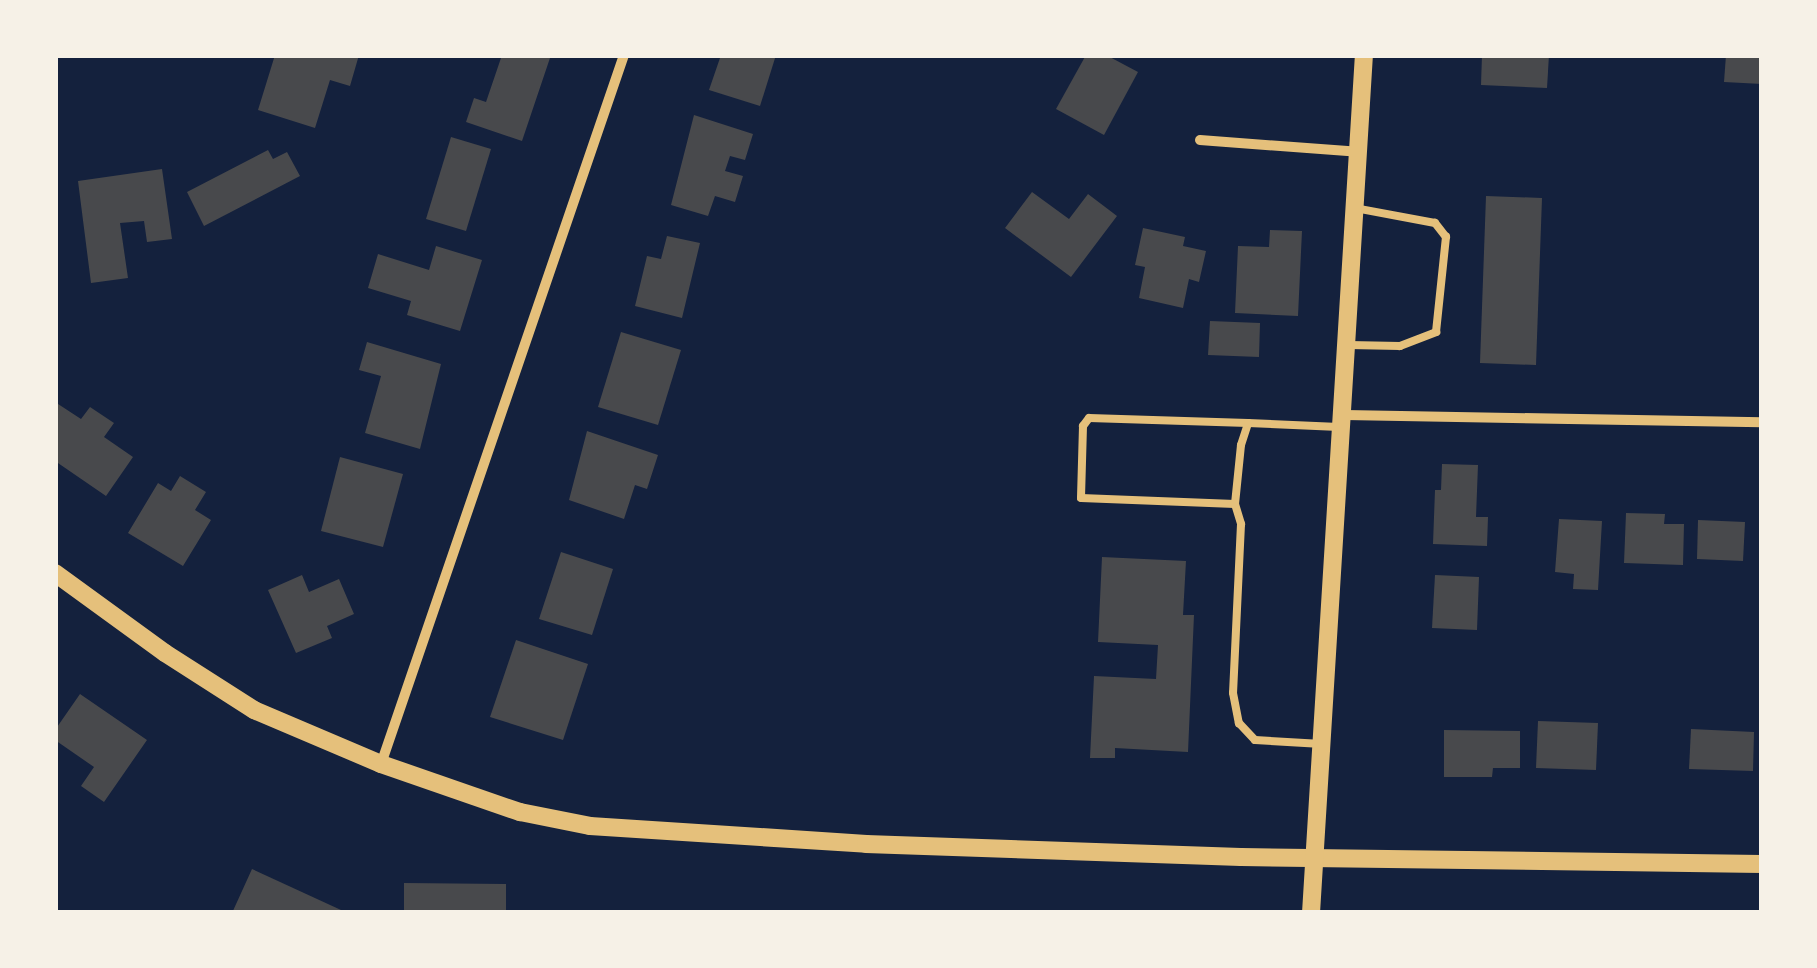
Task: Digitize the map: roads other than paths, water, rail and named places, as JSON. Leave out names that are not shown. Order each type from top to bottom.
[{"type":"street","points":[[381,764],[624,55]]},
{"type":"street","points":[[1311,913],[1364,55]]},
{"type":"street","points":[[1200,140],[1358,152]]},
{"type":"street","points":[[1344,421],[1762,422]]},
{"type":"street","points":[[55,573],[164,653],[254,710],[381,764],[520,812],[590,826],[665,834],[1315,857],[1762,864]]},
{"type":"lane","points":[[1348,345],[1400,346],[1436,332],[1446,237],[1436,223],[1355,208]]},
{"type":"lane","points":[[1235,504],[1081,498],[1083,426],[1089,418],[1248,423],[1344,421]]},
{"type":"lane","points":[[1248,423],[1241,445],[1235,504],[1241,524],[1233,693],[1239,723],[1255,740],[1322,744]]}]
